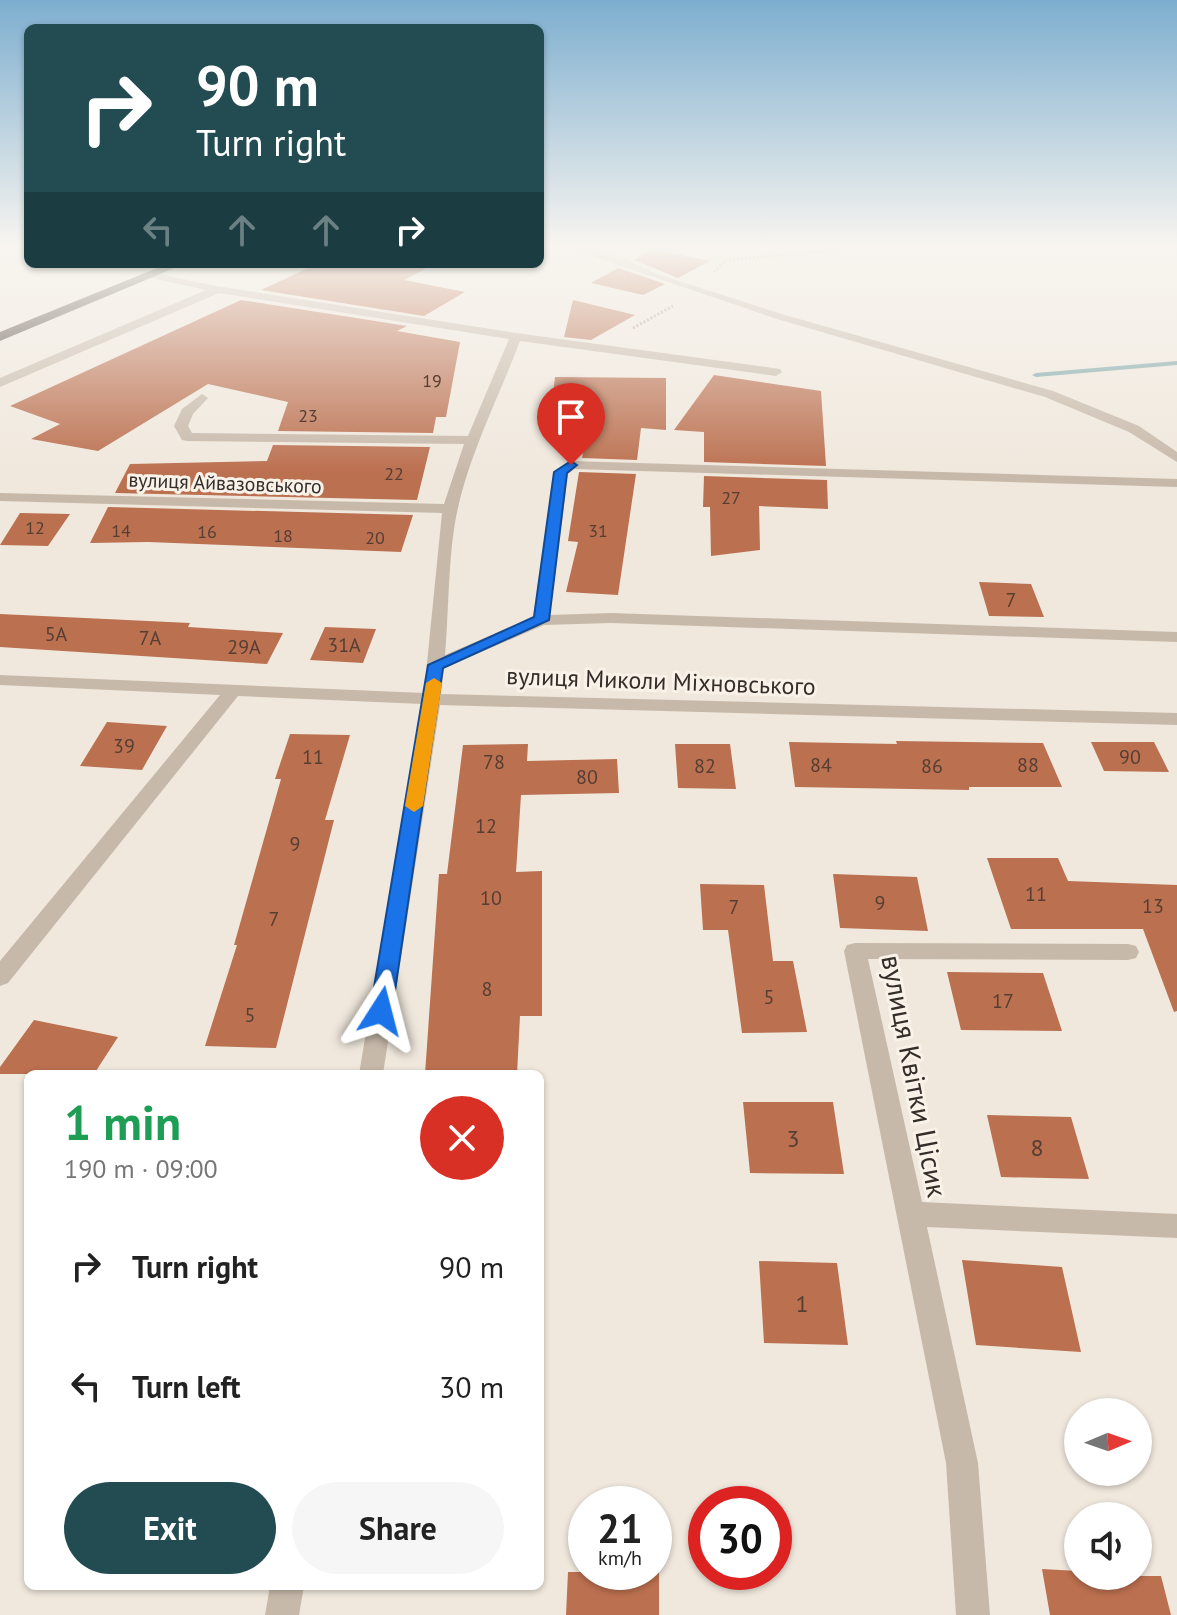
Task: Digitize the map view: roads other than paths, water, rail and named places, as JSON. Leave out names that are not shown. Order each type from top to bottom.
[{"type":"highway","points":[[0,337],[36,322]]},
{"type":"street","points":[[0,383],[141,322]]},
{"type":"street","points":[[425,322],[776,372]]},
{"type":"street","points":[[807,322],[1089,408],[1134,429],[1177,458]]},
{"type":"street","points":[[372,1070],[432,699],[450,509],[472,440],[481,426],[516,337]]},
{"type":"street","points":[[202,398],[187,412],[181,426],[187,437],[472,440]]},
{"type":"street","points":[[1177,483],[571,465],[561,472],[541,620],[626,619],[1177,637]]},
{"type":"street","name":"вулиця Айвазовського","points":[[0,497],[450,509]]},
{"type":"street","name":"вулиця Миколи Міхновського","points":[[436,665],[541,620]]},
{"type":"street","name":"вулиця Миколи Міхновського","points":[[0,680],[432,699],[1177,719]]},
{"type":"street","points":[[0,977],[234,689]]},
{"type":"street","name":"вулиця Квітки Цісик","points":[[1128,952],[855,951],[911,1214],[1177,1226]]},
{"type":"street","points":[[911,1214],[962,1463],[973,1615]]},
{"type":"street","points":[[282,1615],[286,1590]]},
{"type":"waterway","points":[[1036,375],[1177,363]]}]
